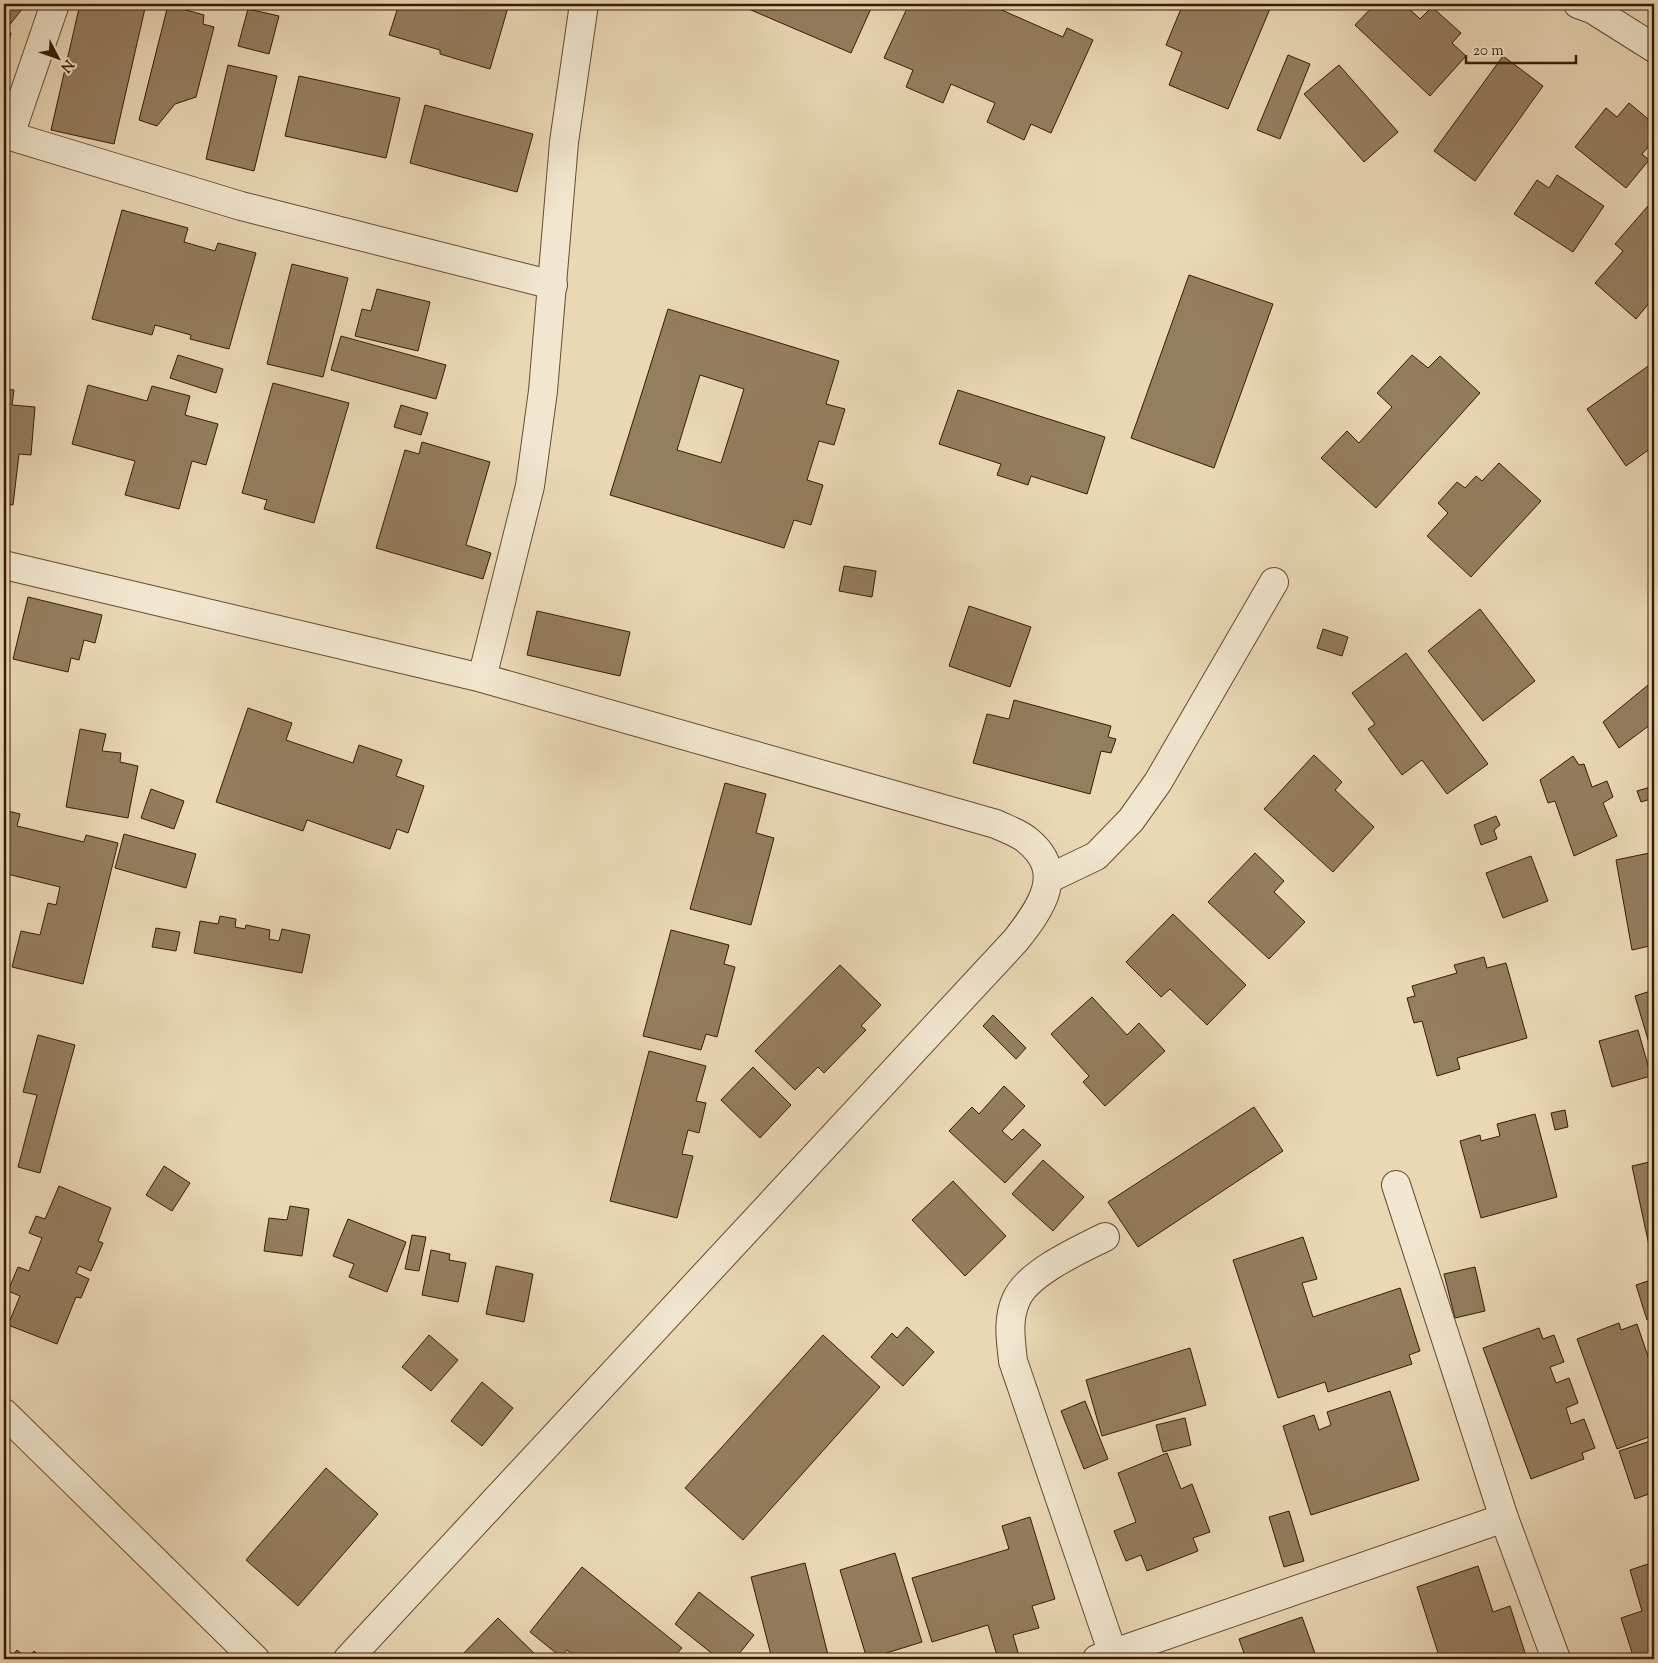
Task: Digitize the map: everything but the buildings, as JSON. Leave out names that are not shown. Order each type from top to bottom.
[{"type":"street","points":[[55,4],[7,134],[241,206],[553,285]]},
{"type":"street","points":[[482,678],[530,486],[543,391],[564,142],[584,4]]},
{"type":"street","points":[[1589,5],[1654,48]]},
{"type":"street","points":[[4,566],[482,678],[996,824],[1026,839],[1044,857],[1048,879],[1043,900],[1034,917],[1016,940],[348,1659]]},
{"type":"street","points":[[1048,879],[1096,856],[1131,820],[1158,782],[1274,582]]},
{"type":"street","points":[[1396,1184],[1504,1518],[1556,1659]]},
{"type":"street","points":[[1105,1237],[1036,1276],[1016,1300],[1010,1329],[1013,1361],[1105,1657],[1504,1518]]},
{"type":"street","points":[[4,1413],[255,1659]]}]
